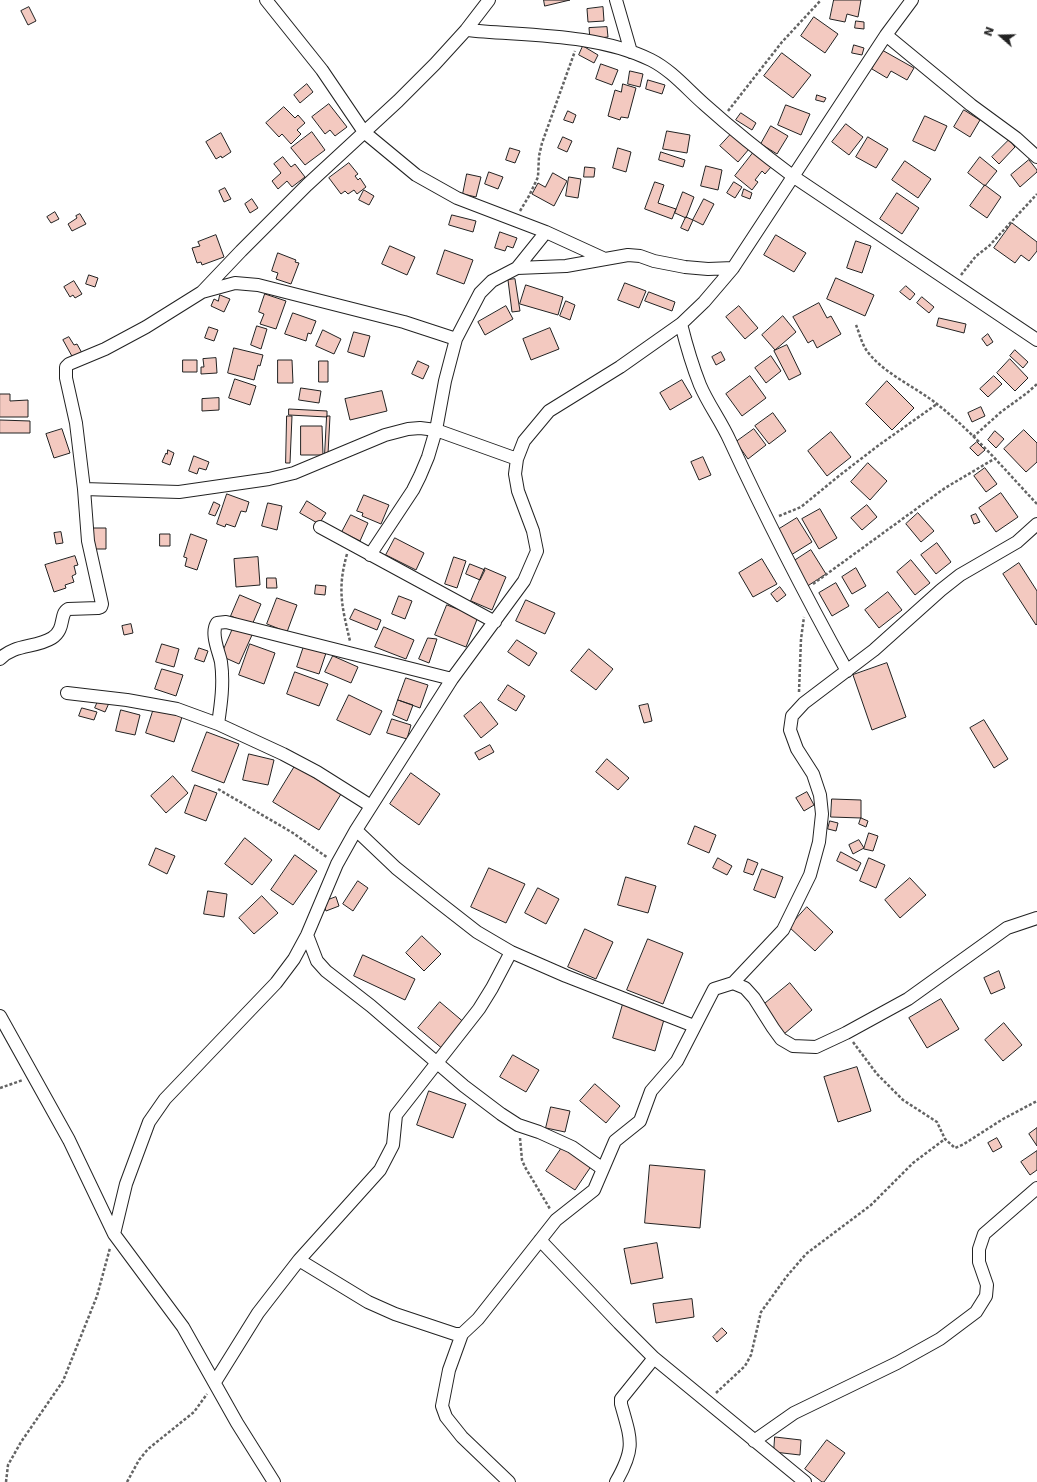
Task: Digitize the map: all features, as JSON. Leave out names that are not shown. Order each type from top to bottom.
[{"type":"street","points":[[266,0],[322,70],[346,103],[364,132],[416,176],[457,198],[546,232],[605,259]]},
{"type":"street","points":[[0,658],[21,648],[53,638],[60,631],[64,613],[68,609],[101,607],[102,604],[88,541],[84,489],[76,423],[66,378],[66,367],[69,364],[105,349],[146,327],[202,292],[307,185],[435,64],[466,30],[489,0]]},
{"type":"street","points":[[616,0],[631,52]]},
{"type":"street","points":[[114,1234],[126,1184],[149,1122],[165,1099],[276,983],[294,959],[307,935],[337,864],[356,830],[452,679],[524,581],[537,550],[533,530],[518,490],[515,474],[517,459],[524,441],[549,411],[620,367],[681,324],[704,302],[733,268],[886,35],[912,0]]},
{"type":"street","points":[[466,30],[548,36],[579,40],[631,52],[652,61],[673,76],[756,149],[794,177],[1037,340]]},
{"type":"street","points":[[886,35],[971,105],[1016,138],[1037,157]]},
{"type":"street","points":[[370,555],[415,485],[428,457],[436,430],[445,381],[456,339],[480,293],[492,281],[517,268],[546,232]]},
{"type":"street","points":[[517,268],[566,266],[628,255],[640,256],[654,261],[685,267],[708,269],[733,268]]},
{"type":"street","points":[[202,292],[236,283],[258,285],[404,322],[456,339]]},
{"type":"street","points":[[681,324],[689,354],[700,385],[726,432],[805,596],[847,671]]},
{"type":"street","points":[[84,489],[179,492],[269,479],[294,473],[385,434],[414,428],[436,430],[517,459]]},
{"type":"street","points":[[509,1482],[462,1437],[446,1417],[442,1406],[449,1370],[462,1334],[478,1319],[556,1220],[594,1190],[615,1141],[640,1121],[651,1091],[677,1061],[714,989],[733,983],[783,930],[810,875],[819,842],[822,814],[820,795],[813,774],[797,749],[790,730],[792,716],[796,710],[828,684],[874,650],[960,575],[1017,542],[1037,524]]},
{"type":"street","points":[[320,528],[495,622]]},
{"type":"street","points":[[218,724],[223,693],[221,663],[215,634],[215,626],[217,623],[226,622],[452,679]]},
{"type":"street","points":[[67,693],[127,700],[177,709],[218,724],[310,768],[371,806]]},
{"type":"street","points":[[356,830],[396,868],[442,905],[477,932],[510,952],[566,976],[694,1026]]},
{"type":"street","points":[[733,983],[745,988],[754,998],[781,1039],[793,1046],[816,1047],[846,1033],[908,999],[1007,928],[1037,918]]},
{"type":"street","points":[[307,935],[317,961],[326,971],[371,1006],[464,1086],[500,1114],[518,1125],[557,1139],[572,1147],[603,1169]]},
{"type":"street","points":[[215,1382],[258,1313],[299,1260],[380,1170],[393,1145],[396,1115],[479,1009],[492,988],[510,952]]},
{"type":"street","points":[[0,1016],[69,1140],[114,1234],[184,1327],[237,1423],[274,1482]]},
{"type":"street","points":[[754,1441],[794,1413],[890,1366],[940,1339],[976,1312],[986,1296],[987,1285],[979,1262],[979,1249],[984,1234],[1037,1188]]},
{"type":"street","points":[[540,1240],[654,1358],[805,1482]]},
{"type":"street","points":[[299,1260],[368,1302],[395,1314],[455,1334],[462,1334]]},
{"type":"street","points":[[616,1482],[625,1466],[630,1452],[631,1439],[621,1404],[621,1399],[654,1358]]},
{"type":"path","points":[[722,120],[782,42],[821,0]]},
{"type":"path","points":[[514,219],[529,196],[538,177],[539,156],[542,143],[579,40]]},
{"type":"path","points":[[955,284],[976,256],[999,235],[1037,194]]},
{"type":"path","points":[[856,325],[866,348],[878,362],[889,372],[937,404],[973,437],[1037,504]]},
{"type":"path","points":[[973,437],[1001,412],[1037,384]]},
{"type":"path","points":[[768,521],[801,507],[879,445],[937,404]]},
{"type":"path","points":[[796,710],[799,691],[801,639],[805,596],[945,488],[994,459]]},
{"type":"path","points":[[350,544],[341,580],[341,596],[352,654]]},
{"type":"path","points":[[218,789],[293,834],[337,864]]},
{"type":"path","points":[[846,1033],[877,1074],[903,1100],[937,1122],[945,1139],[955,1148],[1037,1102]]},
{"type":"path","points":[[0,1088],[33,1076]]},
{"type":"path","points":[[518,1125],[522,1160],[556,1220]]},
{"type":"path","points":[[706,1402],[745,1366],[750,1355],[761,1312],[786,1276],[806,1254],[871,1205],[913,1163],[945,1139]]},
{"type":"path","points":[[6,1482],[8,1465],[21,1442],[63,1381],[97,1296],[114,1234]]},
{"type":"path","points":[[127,1482],[139,1460],[148,1449],[194,1412],[215,1382]]},
{"type":"building","points":[[544,0],[570,0],[545,6]]},
{"type":"building","points":[[834,0],[861,0],[858,17],[847,14],[845,22],[830,19]]},
{"type":"building","points":[[29,7],[36,21],[28,25],[21,11]]},
{"type":"building","points":[[603,7],[604,21],[588,22],[587,9]]},
{"type":"building","points":[[814,17],[838,34],[825,53],[801,36]]},
{"type":"building","points":[[856,21],[864,22],[864,29],[855,28]]},
{"type":"building","points":[[607,27],[608,37],[590,39],[589,28]]},
{"type":"building","points":[[854,45],[864,48],[862,55],[852,53]]},
{"type":"building","points":[[583,46],[598,55],[594,63],[579,55]]},
{"type":"building","points":[[882,50],[914,68],[907,80],[891,71],[887,78],[872,69]]},
{"type":"building","points":[[782,53],[811,75],[793,98],[764,76]]},
{"type":"building","points":[[601,64],[618,70],[612,85],[596,79]]},
{"type":"building","points":[[630,71],[643,74],[640,87],[628,84]]},
{"type":"building","points":[[648,80],[665,85],[662,94],[646,89]]},
{"type":"building","points":[[307,84],[313,92],[300,103],[294,95]]},
{"type":"building","points":[[623,84],[636,88],[628,118],[621,117],[620,120],[608,116],[615,90],[621,92]]},
{"type":"building","points":[[817,95],[826,98],[824,102],[816,100]]},
{"type":"building","points":[[329,104],[347,127],[335,136],[330,130],[325,134],[312,117]]},
{"type":"building","points":[[786,105],[810,114],[801,135],[778,125]]},
{"type":"building","points":[[284,107],[295,118],[298,115],[305,123],[297,130],[301,134],[291,144],[282,134],[279,137],[266,123]]},
{"type":"building","points":[[964,110],[980,120],[970,137],[954,127]]},
{"type":"building","points":[[568,111],[576,115],[573,123],[564,120]]},
{"type":"building","points":[[741,113],[756,123],[752,130],[736,120]]},
{"type":"building","points":[[925,116],[947,126],[935,151],[913,141]]},
{"type":"building","points":[[846,124],[863,137],[849,155],[832,142]]},
{"type":"building","points":[[771,126],[788,136],[777,154],[761,144]]},
{"type":"building","points":[[667,131],[690,135],[687,153],[663,149]]},
{"type":"building","points":[[312,132],[325,150],[305,165],[291,148]]},
{"type":"building","points":[[221,133],[231,152],[222,158],[221,156],[216,159],[206,142]]},
{"type":"building","points":[[732,133],[749,149],[738,162],[720,146]]},
{"type":"building","points":[[563,137],[572,141],[567,152],[558,148]]},
{"type":"building","points":[[868,137],[888,149],[876,168],[856,157]]},
{"type":"building","points":[[1009,140],[1015,147],[999,164],[992,157]]},
{"type":"building","points":[[510,148],[520,151],[515,163],[506,160]]},
{"type":"building","points":[[618,148],[631,152],[626,172],[613,168]]},
{"type":"building","points":[[661,152],[685,160],[683,167],[659,160]]},
{"type":"building","points":[[753,153],[771,167],[765,174],[762,171],[755,180],[758,182],[752,190],[735,176]]},
{"type":"building","points":[[283,157],[291,167],[295,164],[305,177],[292,187],[287,181],[278,189],[272,181],[281,173],[274,164]]},
{"type":"building","points":[[980,157],[997,171],[985,186],[968,173]]},
{"type":"building","points":[[1029,160],[1037,172],[1020,187],[1011,175]]},
{"type":"building","points":[[905,161],[931,179],[918,198],[892,180]]},
{"type":"building","points":[[349,163],[358,174],[355,176],[358,180],[360,178],[366,187],[357,194],[354,190],[348,194],[345,191],[341,194],[329,178]]},
{"type":"building","points":[[706,166],[722,170],[718,190],[701,186]]},
{"type":"building","points":[[585,167],[595,168],[594,177],[584,177]]},
{"type":"building","points":[[489,172],[503,177],[498,189],[485,184]]},
{"type":"building","points":[[553,173],[567,181],[554,206],[532,194],[538,183],[545,187]]},
{"type":"building","points":[[467,174],[481,177],[476,197],[463,194]]},
{"type":"building","points":[[569,177],[581,179],[578,198],[566,196]]},
{"type":"building","points":[[655,182],[664,185],[658,203],[676,209],[672,219],[645,209]]},
{"type":"building","points":[[734,182],[742,187],[735,198],[727,193]]},
{"type":"building","points":[[985,185],[1001,197],[987,218],[970,206]]},
{"type":"building","points":[[225,188],[231,199],[224,202],[219,191]]},
{"type":"building","points":[[744,189],[752,193],[750,199],[742,196]]},
{"type":"building","points":[[364,190],[374,196],[369,205],[359,200]]},
{"type":"building","points":[[683,192],[694,197],[686,218],[675,213]]},
{"type":"building","points":[[897,193],[919,208],[902,234],[880,219]]},
{"type":"building","points":[[252,199],[258,208],[250,213],[245,204]]},
{"type":"building","points":[[704,199],[714,204],[703,225],[693,220]]},
{"type":"building","points":[[55,212],[59,219],[51,223],[47,217]]},
{"type":"building","points":[[80,214],[86,224],[72,231],[68,224]]},
{"type":"building","points":[[452,215],[476,221],[473,232],[449,225]]},
{"type":"building","points":[[686,217],[693,220],[688,231],[681,228]]},
{"type":"building","points":[[1012,223],[1037,242],[1037,251],[1029,261],[1021,255],[1015,263],[994,248]]},
{"type":"building","points":[[500,232],[517,238],[513,248],[507,246],[505,251],[495,248]]},
{"type":"building","points":[[216,235],[224,257],[202,265],[201,262],[197,263],[192,248],[200,246],[198,242]]},
{"type":"building","points":[[776,235],[806,253],[794,272],[764,255]]},
{"type":"building","points":[[856,241],[871,246],[862,273],[847,268]]},
{"type":"building","points":[[390,246],[415,257],[407,275],[382,264]]},
{"type":"building","points":[[445,250],[473,260],[464,284],[437,274]]},
{"type":"building","points":[[278,253],[296,260],[295,262],[299,263],[291,284],[276,279],[278,273],[272,271]]},
{"type":"building","points":[[89,275],[98,278],[95,287],[86,284]]},
{"type":"building","points":[[836,278],[874,295],[865,316],[827,299]]},
{"type":"building","points":[[515,279],[520,311],[512,312],[508,280]]},
{"type":"building","points":[[74,281],[82,294],[75,298],[73,295],[70,297],[64,287]]},
{"type":"building","points":[[625,283],[646,291],[639,308],[618,300]]},
{"type":"building","points":[[526,285],[563,297],[558,315],[520,304]]},
{"type":"building","points":[[906,286],[915,294],[910,300],[900,292]]},
{"type":"building","points":[[649,292],[675,302],[672,311],[645,301]]},
{"type":"building","points":[[265,294],[286,301],[276,329],[260,324],[264,314],[259,312]]},
{"type":"building","points":[[220,295],[230,299],[224,312],[211,306],[214,299],[218,301]]},
{"type":"building","points":[[922,297],[934,307],[929,313],[917,303]]},
{"type":"building","points":[[566,301],[575,305],[570,320],[560,316]]},
{"type":"building","points":[[819,303],[827,318],[831,316],[841,334],[817,348],[813,340],[808,343],[793,317]]},
{"type":"building","points":[[506,306],[513,319],[485,335],[478,322]]},
{"type":"building","points":[[739,306],[758,328],[745,339],[726,317]]},
{"type":"building","points":[[293,313],[316,321],[311,334],[308,333],[306,341],[285,334]]},
{"type":"building","points":[[783,316],[796,332],[775,350],[762,335]]},
{"type":"building","points":[[939,318],[966,324],[964,333],[937,326]]},
{"type":"building","points":[[257,326],[267,329],[261,349],[251,345]]},
{"type":"building","points":[[209,327],[218,330],[214,341],[205,338]]},
{"type":"building","points":[[550,328],[559,349],[531,360],[523,339]]},
{"type":"building","points":[[323,330],[341,339],[334,354],[316,346]]},
{"type":"building","points":[[354,332],[370,336],[364,357],[348,352]]},
{"type":"building","points":[[988,334],[993,342],[987,346],[982,339]]},
{"type":"building","points":[[69,337],[74,345],[77,344],[82,353],[73,358],[63,340]]},
{"type":"building","points":[[787,345],[801,374],[789,380],[774,351]]},
{"type":"building","points":[[234,348],[263,355],[260,366],[258,365],[254,380],[228,373]]},
{"type":"building","points":[[1015,350],[1028,362],[1023,368],[1010,356]]},
{"type":"building","points":[[721,352],[725,360],[716,365],[712,357]]},
{"type":"building","points":[[771,356],[781,371],[766,383],[755,368]]},
{"type":"building","points":[[216,358],[217,373],[201,374],[201,367],[204,367],[203,359]]},
{"type":"building","points":[[1010,359],[1028,378],[1015,391],[997,373]]},
{"type":"building","points":[[183,360],[197,360],[197,372],[183,372]]},
{"type":"building","points":[[278,360],[292,360],[293,383],[278,383]]},
{"type":"building","points":[[319,361],[328,361],[328,382],[319,382]]},
{"type":"building","points":[[418,361],[429,366],[423,379],[412,374]]},
{"type":"building","points":[[750,376],[766,398],[742,416],[726,394]]},
{"type":"building","points":[[994,376],[1002,384],[988,397],[980,389]]},
{"type":"building","points":[[235,379],[256,386],[250,405],[229,398]]},
{"type":"building","points":[[682,380],[692,397],[670,410],[660,393]]},
{"type":"building","points":[[887,381],[914,408],[892,430],[866,404]]},
{"type":"building","points":[[301,388],[321,391],[319,403],[299,400]]},
{"type":"building","points":[[382,391],[387,411],[350,420],[345,399]]},
{"type":"building","points":[[0,394],[10,394],[10,401],[28,400],[28,417],[0,417]]},
{"type":"building","points":[[219,398],[219,410],[202,411],[202,399]]},
{"type":"building","points":[[981,407],[985,416],[972,422],[968,413]]},
{"type":"building","points":[[289,409],[327,411],[327,417],[289,415]]},
{"type":"building","points":[[773,413],[786,431],[769,444],[755,426]]},
{"type":"building","points":[[287,416],[292,416],[290,463],[286,463]]},
{"type":"building","points":[[327,416],[330,416],[328,454],[325,454]]},
{"type":"building","points":[[0,420],[30,421],[30,433],[0,433]]},
{"type":"building","points":[[301,426],[322,426],[323,455],[301,455]]},
{"type":"building","points":[[62,429],[70,453],[54,458],[46,434]]},
{"type":"building","points":[[754,429],[766,445],[748,459],[736,442]]},
{"type":"building","points":[[1024,430],[1037,443],[1037,462],[1026,472],[1004,449]]},
{"type":"building","points":[[995,431],[1004,439],[996,448],[988,440]]},
{"type":"building","points":[[831,432],[851,457],[827,476],[808,451]]},
{"type":"building","points":[[977,442],[985,450],[978,456],[970,448]]},
{"type":"building","points":[[168,450],[174,453],[170,465],[162,462]]},
{"type":"building","points":[[194,456],[209,462],[206,470],[199,468],[197,474],[189,471]]},
{"type":"building","points":[[703,457],[711,475],[699,480],[691,462]]},
{"type":"building","points":[[868,463],[887,481],[870,500],[851,482]]},
{"type":"building","points":[[985,468],[997,484],[986,492],[974,476]]},
{"type":"building","points":[[1001,493],[1018,517],[996,532],[979,508]]},
{"type":"building","points":[[227,494],[249,502],[246,512],[241,511],[235,527],[226,524],[225,527],[217,524]]},
{"type":"building","points":[[364,495],[389,505],[381,524],[362,516],[363,513],[357,511]]},
{"type":"building","points":[[307,501],[326,513],[319,524],[300,513]]},
{"type":"building","points":[[214,502],[220,505],[215,516],[209,514]]},
{"type":"building","points":[[268,503],[282,506],[277,530],[262,526]]},
{"type":"building","points":[[867,505],[877,517],[862,530],[851,518]]},
{"type":"building","points":[[820,509],[837,538],[819,549],[802,519]]},
{"type":"building","points":[[918,513],[934,531],[921,542],[906,524]]},
{"type":"building","points":[[976,514],[980,522],[974,524],[971,516]]},
{"type":"building","points":[[351,515],[368,523],[360,541],[342,532]]},
{"type":"building","points":[[797,518],[812,542],[791,555],[776,531]]},
{"type":"building","points":[[91,528],[106,528],[106,549],[91,549]]},
{"type":"building","points":[[61,532],[63,543],[56,544],[54,533]]},
{"type":"building","points":[[160,534],[170,534],[170,546],[160,546]]},
{"type":"building","points":[[191,534],[207,540],[197,570],[185,566],[187,558],[184,557]]},
{"type":"building","points":[[395,538],[424,553],[416,570],[386,555]]},
{"type":"building","points":[[937,543],[951,562],[936,574],[921,555]]},
{"type":"building","points":[[811,550],[826,574],[806,587],[791,563]]},
{"type":"building","points":[[75,556],[78,565],[74,566],[76,574],[72,576],[74,582],[65,585],[66,588],[54,592],[45,565]]},
{"type":"building","points":[[258,557],[260,585],[236,587],[234,559]]},
{"type":"building","points":[[454,557],[466,561],[457,588],[445,584]]},
{"type":"building","points":[[762,559],[777,584],[753,597],[739,573]]},
{"type":"building","points":[[911,560],[930,583],[915,595],[897,572]]},
{"type":"building","points":[[1019,563],[1037,591],[1036,625],[1003,574]]},
{"type":"building","points":[[470,564],[485,570],[480,580],[466,574]]},
{"type":"building","points":[[485,568],[506,577],[492,610],[471,601]]},
{"type":"building","points":[[856,568],[866,586],[852,594],[842,577]]},
{"type":"building","points":[[267,578],[276,578],[277,588],[267,588]]},
{"type":"building","points":[[836,583],[849,606],[832,616],[819,593]]},
{"type":"building","points":[[316,585],[326,586],[325,595],[315,594]]},
{"type":"building","points":[[780,587],[786,595],[777,602],[771,594]]},
{"type":"building","points":[[888,592],[902,610],[879,628],[865,610]]},
{"type":"building","points":[[240,595],[261,604],[252,625],[231,616]]},
{"type":"building","points":[[399,596],[412,601],[405,619],[392,614]]},
{"type":"building","points":[[277,598],[297,605],[287,632],[267,624]]},
{"type":"building","points":[[526,600],[555,613],[545,634],[516,621]]},
{"type":"building","points":[[447,605],[478,617],[466,647],[435,635]]},
{"type":"building","points":[[355,609],[381,620],[377,630],[350,619]]},
{"type":"building","points":[[131,624],[133,633],[124,635],[122,626]]},
{"type":"building","points":[[234,626],[252,635],[239,664],[221,656]]},
{"type":"building","points":[[384,627],[414,640],[406,659],[375,647]]},
{"type":"building","points":[[428,638],[437,639],[429,663],[419,659]]},
{"type":"building","points":[[517,640],[537,653],[529,666],[508,652]]},
{"type":"building","points":[[162,644],[179,649],[174,667],[156,662]]},
{"type":"building","points":[[250,644],[275,653],[264,684],[239,675]]},
{"type":"building","points":[[304,646],[326,653],[319,674],[297,667]]},
{"type":"building","points":[[199,648],[208,651],[204,662],[195,659]]},
{"type":"building","points":[[589,649],[613,669],[596,690],[571,671]]},
{"type":"building","points":[[333,656],[358,667],[351,683],[325,672]]},
{"type":"building","points":[[887,663],[906,717],[872,730],[853,675]]},
{"type":"building","points":[[162,669],[183,675],[176,696],[155,689]]},
{"type":"building","points":[[295,672],[328,684],[319,706],[287,694]]},
{"type":"building","points":[[406,678],[428,685],[420,708],[398,700]]},
{"type":"building","points":[[508,685],[525,696],[516,711],[498,700]]},
{"type":"building","points":[[349,695],[382,711],[370,735],[337,720]]},
{"type":"building","points":[[99,699],[109,703],[105,712],[95,708]]},
{"type":"building","points":[[398,700],[413,705],[407,721],[393,715]]},
{"type":"building","points":[[481,702],[498,724],[481,738],[464,716]]},
{"type":"building","points":[[648,704],[652,721],[644,723],[639,706]]},
{"type":"building","points":[[82,708],[97,712],[94,720],[79,716]]},
{"type":"building","points":[[154,708],[182,717],[174,742],[146,733]]},
{"type":"building","points":[[121,710],[140,715],[135,735],[116,731]]},
{"type":"building","points":[[392,719],[411,725],[407,739],[387,733]]},
{"type":"building","points":[[984,720],[1008,759],[994,768],[970,728]]},
{"type":"building","points":[[207,732],[239,744],[224,783],[192,771]]},
{"type":"building","points":[[490,745],[494,752],[479,760],[475,753]]},
{"type":"building","points":[[249,754],[274,760],[268,785],[243,780]]},
{"type":"building","points":[[607,759],[629,778],[618,790],[596,772]]},
{"type":"building","points":[[295,766],[341,794],[319,830],[273,802]]},
{"type":"building","points":[[411,773],[440,794],[419,825],[390,804]]},
{"type":"building","points":[[173,776],[188,793],[166,813],[151,796]]},
{"type":"building","points":[[195,785],[217,793],[206,821],[185,813]]},
{"type":"building","points":[[807,792],[814,805],[804,811],[796,798]]},
{"type":"building","points":[[832,799],[861,800],[861,818],[831,817]]},
{"type":"building","points":[[861,818],[868,821],[866,827],[859,824]]},
{"type":"building","points":[[830,821],[838,823],[836,831],[828,829]]},
{"type":"building","points":[[695,826],[716,835],[709,853],[688,844]]},
{"type":"building","points":[[869,833],[878,836],[873,851],[864,849]]},
{"type":"building","points":[[245,838],[272,860],[252,885],[225,864]]},
{"type":"building","points":[[859,840],[864,848],[853,854],[849,845]]},
{"type":"building","points":[[156,848],[175,856],[167,874],[149,865]]},
{"type":"building","points":[[841,852],[861,863],[857,871],[837,861]]},
{"type":"building","points":[[295,855],[317,871],[293,905],[271,890]]},
{"type":"building","points":[[718,858],[732,866],[727,875],[713,868]]},
{"type":"building","points":[[869,858],[885,865],[876,888],[860,881]]},
{"type":"building","points":[[748,859],[758,863],[753,875],[744,872]]},
{"type":"building","points":[[489,868],[525,884],[506,923],[471,907]]},
{"type":"building","points":[[762,869],[783,877],[775,898],[754,890]]},
{"type":"building","points":[[626,877],[656,886],[648,913],[618,905]]},
{"type":"building","points":[[910,878],[926,895],[900,918],[885,900]]},
{"type":"building","points":[[358,881],[368,888],[353,911],[343,904]]},
{"type":"building","points":[[538,888],[559,899],[546,924],[525,913]]},
{"type":"building","points":[[208,891],[227,894],[224,917],[204,914]]},
{"type":"building","points":[[262,896],[278,913],[254,934],[239,918]]},
{"type":"building","points":[[336,897],[339,906],[326,911],[323,902]]},
{"type":"building","points":[[807,907],[833,932],[815,951],[789,927]]},
{"type":"building","points":[[585,929],[613,942],[596,979],[568,967]]},
{"type":"building","points":[[422,936],[441,954],[424,971],[406,953]]},
{"type":"building","points":[[648,939],[683,953],[663,1004],[627,990]]},
{"type":"building","points":[[363,955],[415,979],[405,1000],[354,976]]},
{"type":"building","points":[[999,971],[1005,988],[991,994],[984,978]]},
{"type":"building","points":[[790,983],[812,1010],[784,1034],[762,1006]]},
{"type":"building","points":[[941,999],[959,1029],[927,1048],[909,1018]]},
{"type":"building","points":[[440,1002],[466,1024],[444,1050],[418,1028]]},
{"type":"building","points":[[623,1004],[665,1016],[655,1051],[613,1038]]},
{"type":"building","points":[[1004,1023],[1022,1045],[1003,1061],[985,1040]]},
{"type":"building","points":[[513,1055],[539,1070],[526,1092],[500,1077]]},
{"type":"building","points":[[857,1067],[871,1111],[838,1122],[824,1077]]},
{"type":"building","points":[[595,1084],[620,1106],[606,1123],[580,1101]]},
{"type":"building","points":[[429,1091],[466,1104],[453,1138],[417,1125]]},
{"type":"building","points":[[551,1107],[570,1111],[565,1132],[546,1128]]},
{"type":"building","points":[[1037,1128],[1037,1146],[1029,1134]]},
{"type":"building","points":[[997,1138],[1002,1147],[993,1152],[988,1143]]},
{"type":"building","points":[[563,1146],[592,1165],[575,1190],[546,1171]]},
{"type":"building","points":[[1037,1151],[1037,1170],[1030,1175],[1021,1162]]},
{"type":"building","points":[[650,1165],[705,1170],[700,1228],[645,1223]]},
{"type":"building","points":[[657,1243],[663,1278],[631,1284],[624,1249]]},
{"type":"building","points":[[692,1299],[694,1317],[656,1323],[653,1304]]},
{"type":"building","points":[[722,1328],[727,1333],[717,1342],[713,1337]]},
{"type":"building","points":[[775,1437],[801,1440],[800,1455],[774,1452]]},
{"type":"building","points":[[827,1440],[845,1453],[824,1482],[822,1482],[805,1469]]}]
